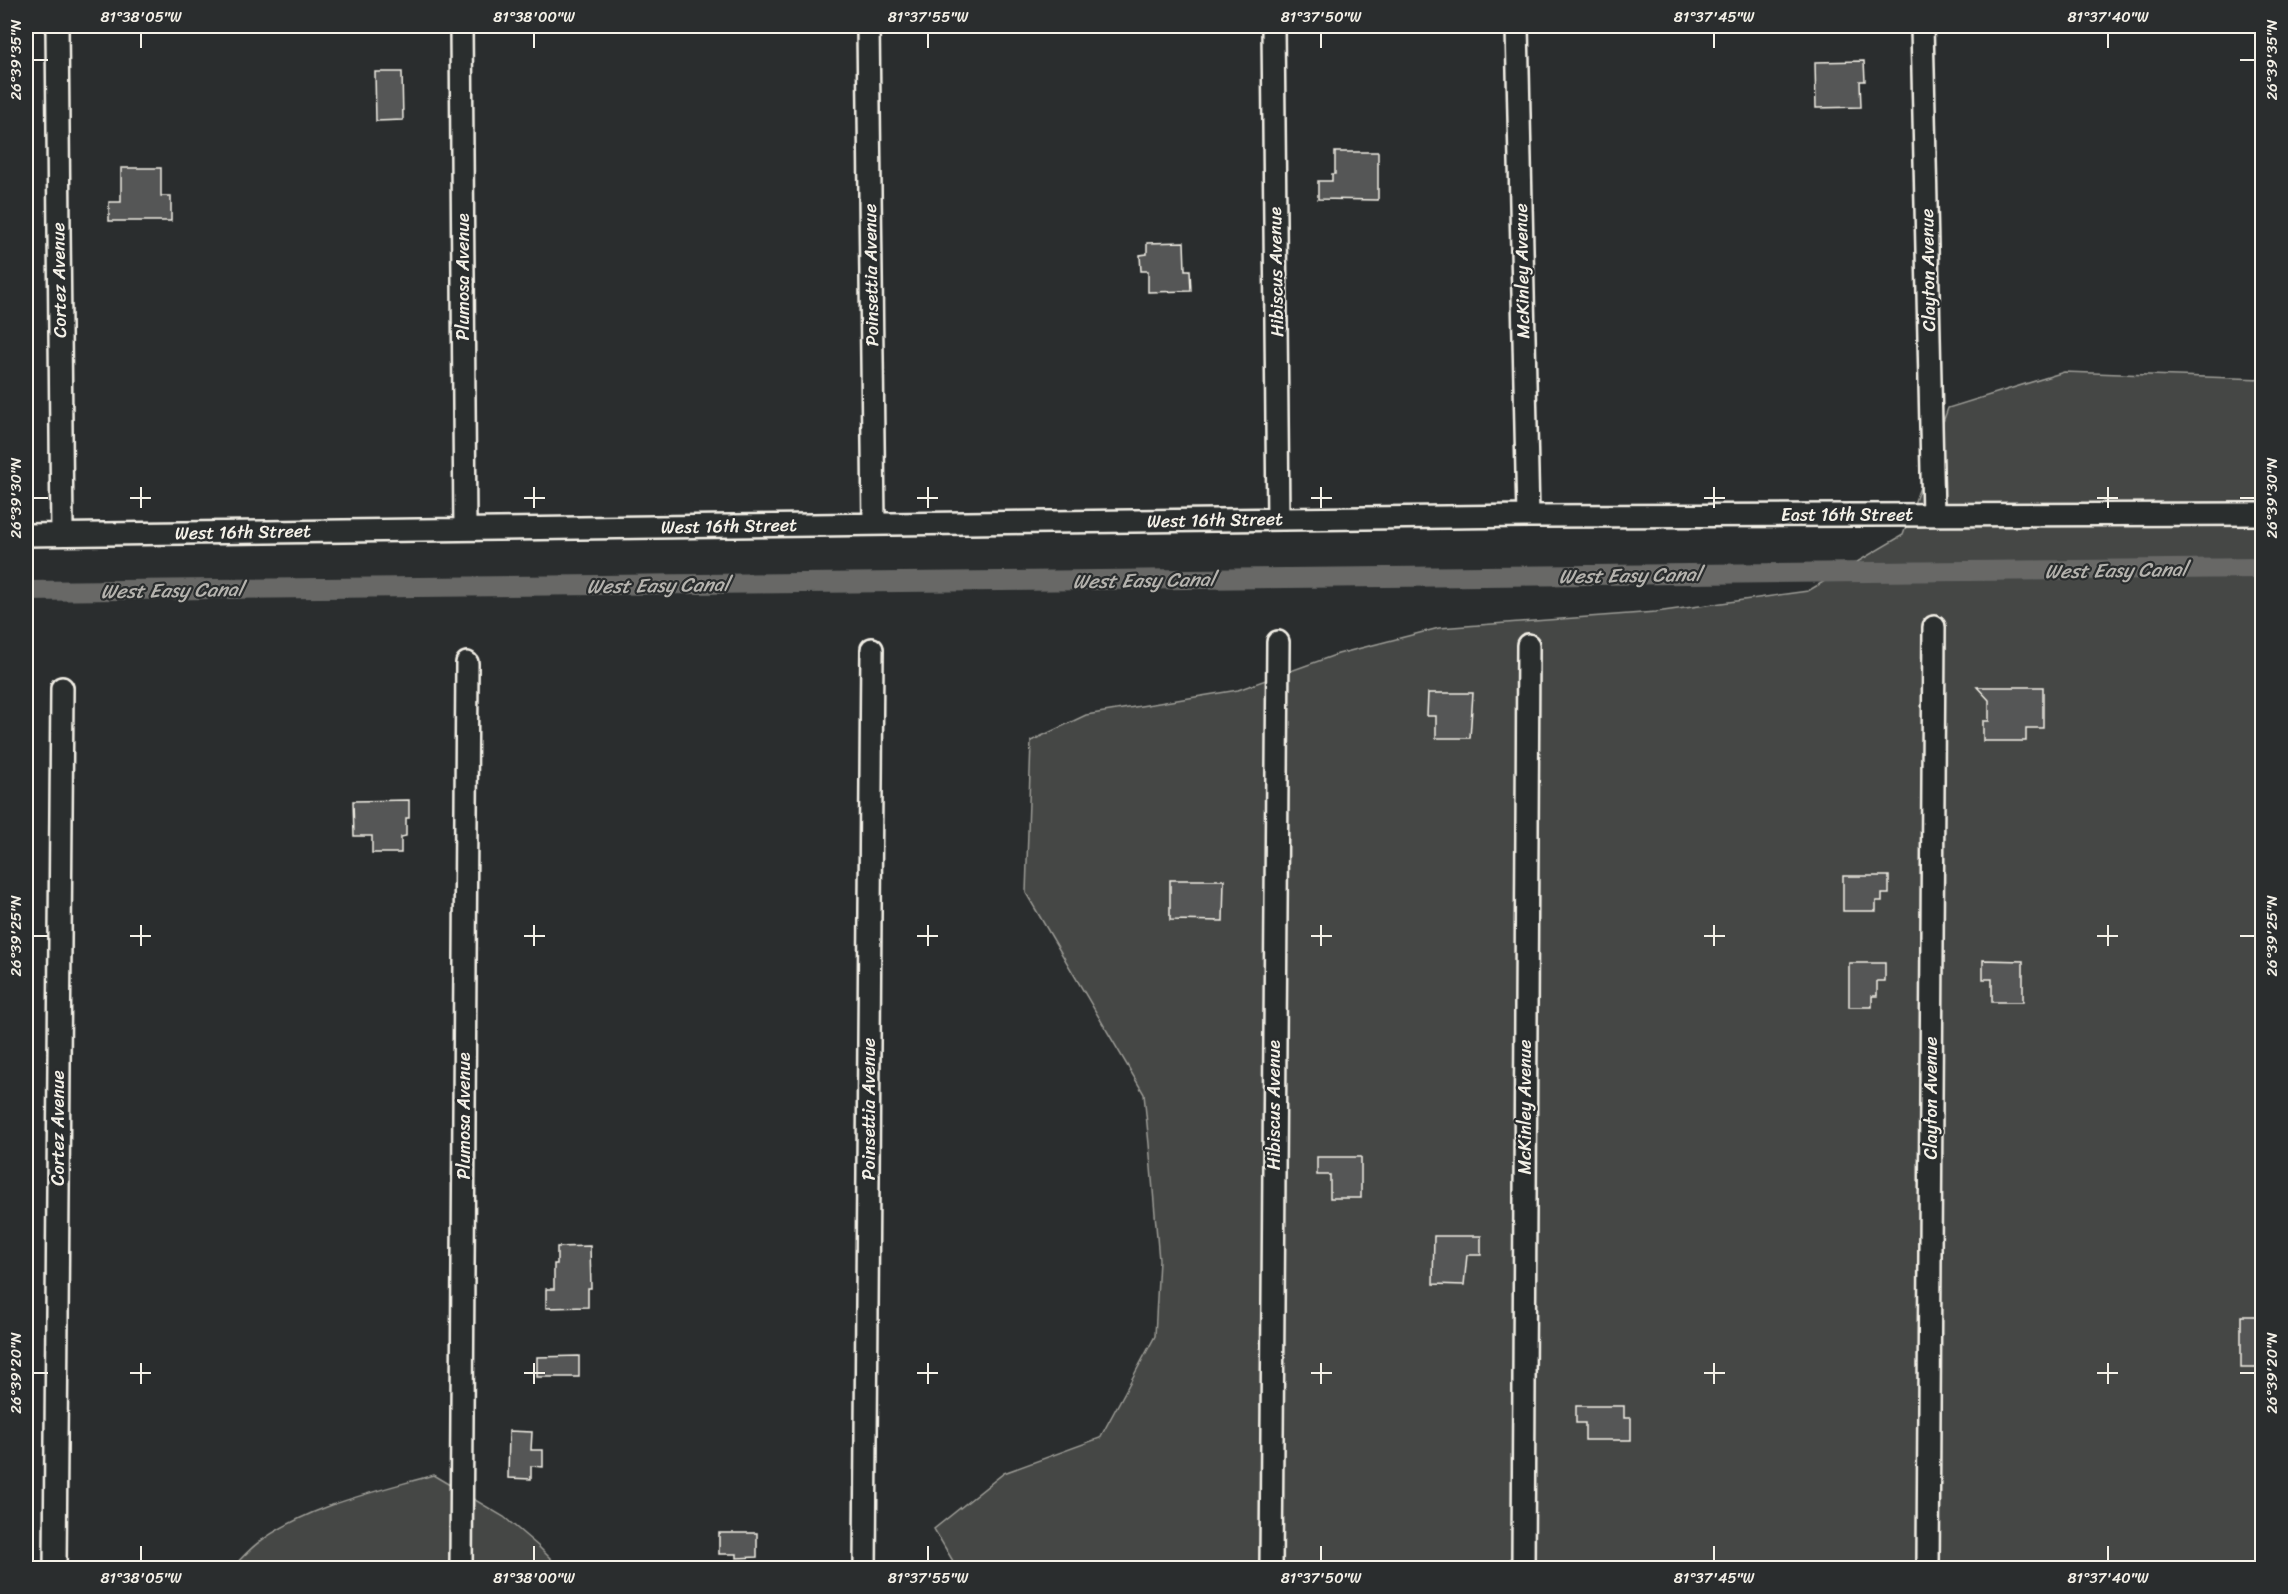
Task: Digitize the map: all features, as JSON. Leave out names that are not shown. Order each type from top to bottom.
[{"type":"street","name":"Cortez Avenue","points":[[57,26],[62,534]]},
{"type":"street","name":"Plumosa Avenue","points":[[461,26],[465,529]]},
{"type":"street","name":"Poinsettia Avenue","points":[[868,26],[874,524]]},
{"type":"street","name":"Hibiscus Avenue","points":[[1273,26],[1278,519]]},
{"type":"street","name":"McKinley Avenue","points":[[1517,26],[1528,516]]},
{"type":"street","name":"Clayton Avenue","points":[[1922,26],[1933,515]]},
{"type":"street","name":"East 16th Street","points":[[1432,518],[2262,514]]},
{"type":"street","name":"West 16th Street","points":[[26,535],[1432,518]]},
{"type":"street","name":"Clayton Avenue","points":[[1928,1569],[1934,627]]},
{"type":"street","name":"Hibiscus Avenue","points":[[1271,1569],[1278,642]]},
{"type":"street","name":"McKinley Avenue","points":[[1523,1569],[1528,645]]},
{"type":"street","name":"Poinsettia Avenue","points":[[866,1569],[872,650]]},
{"type":"street","name":"Plumosa Avenue","points":[[460,1569],[467,663]]},
{"type":"street","name":"Cortez Avenue","points":[[55,1569],[62,688]]},
{"type":"shaded area","points":[[2064,372],[2262,379],[2262,1568],[957,1568],[934,1529],[1004,1473],[1100,1438],[1155,1336],[1159,1260],[1144,1094],[1026,893],[1031,741],[1086,715],[1238,690],[1338,654],[1439,628],[1656,612],[1808,591],[1903,535],[1948,408]]},
{"type":"shaded area","points":[[433,1475],[504,1517],[560,1568],[232,1568],[258,1543],[302,1517],[344,1501]]},
{"type":"building","points":[[1864,61],[1865,81],[1860,81],[1861,107],[1816,108],[1815,62]]},
{"type":"building","points":[[375,72],[402,72],[403,120],[376,121]]},
{"type":"building","points":[[1335,152],[1378,152],[1378,200],[1318,199],[1318,181],[1332,181],[1332,174],[1335,174]]},
{"type":"building","points":[[121,168],[161,168],[161,196],[171,196],[171,221],[109,221],[109,202],[121,202]]},
{"type":"building","points":[[1184,242],[1185,270],[1190,270],[1191,291],[1148,292],[1148,271],[1141,271],[1140,255],[1147,254],[1147,243]]},
{"type":"building","points":[[1977,687],[2043,687],[2043,728],[2026,728],[2026,741],[1983,741],[1983,721],[1989,721],[1989,700]]},
{"type":"building","points":[[1428,693],[1473,693],[1470,738],[1436,738],[1436,716],[1427,716]]},
{"type":"building","points":[[409,800],[409,818],[406,818],[406,836],[401,837],[401,853],[372,853],[372,836],[354,836],[353,801]]},
{"type":"building","points":[[1843,876],[1889,876],[1889,894],[1882,894],[1882,901],[1876,901],[1876,911],[1843,911]]},
{"type":"building","points":[[1170,880],[1224,880],[1223,921],[1170,920]]},
{"type":"building","points":[[1983,960],[2023,961],[2023,1002],[1992,1002],[1992,979],[1983,979]]},
{"type":"building","points":[[1849,963],[1885,963],[1885,981],[1877,981],[1877,996],[1872,996],[1872,1007],[1849,1007]]},
{"type":"building","points":[[1317,1157],[1361,1157],[1361,1198],[1330,1198],[1330,1175],[1317,1175]]},
{"type":"building","points":[[1434,1236],[1481,1236],[1481,1255],[1467,1255],[1464,1285],[1433,1284]]},
{"type":"building","points":[[590,1246],[591,1288],[588,1288],[588,1307],[546,1308],[546,1289],[554,1289],[557,1247]]},
{"type":"building","points":[[2241,1316],[2262,1316],[2262,1368],[2241,1368]]},
{"type":"building","points":[[579,1356],[579,1377],[537,1377],[537,1357]]},
{"type":"building","points":[[1576,1406],[1624,1406],[1624,1418],[1631,1418],[1631,1440],[1585,1440],[1585,1423],[1576,1423]]},
{"type":"building","points":[[509,1431],[532,1432],[531,1450],[543,1450],[543,1467],[531,1466],[531,1479],[508,1478]]},
{"type":"building","points":[[719,1533],[757,1533],[757,1557],[737,1558],[737,1554],[719,1554]]},
{"type":"waterway","name":"West Easy Canal","points":[[26,591],[2262,568]]}]
